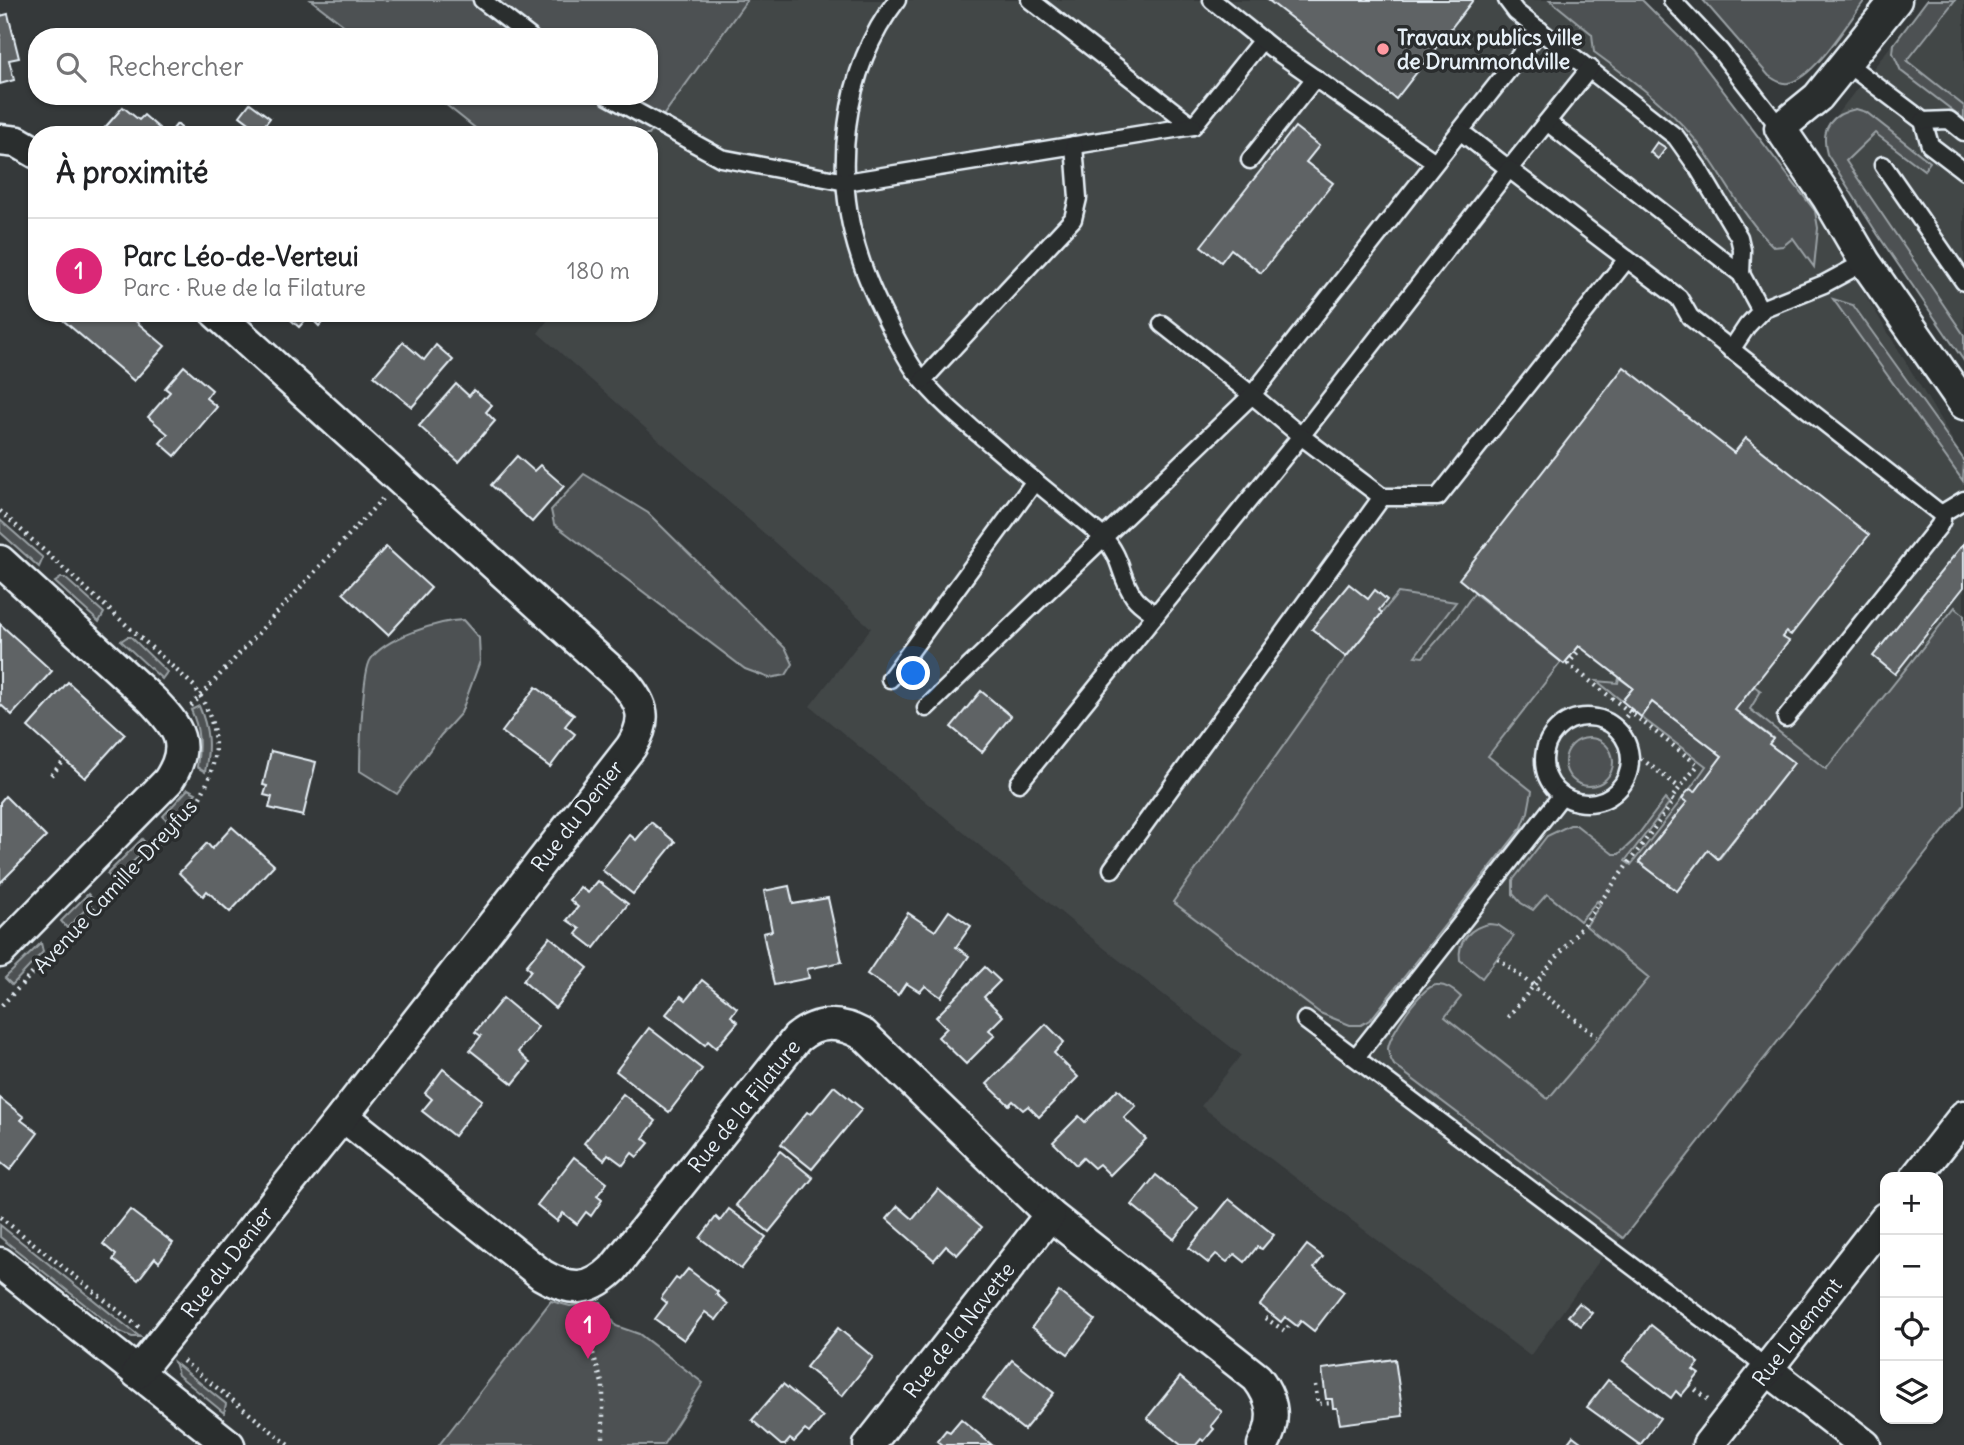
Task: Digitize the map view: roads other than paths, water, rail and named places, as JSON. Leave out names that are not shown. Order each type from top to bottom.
[{"type":"street","points":[[1896,0],[1818,97],[1780,128],[1827,197],[1865,262],[1964,404]]},
{"type":"street","points":[[0,140],[18,142],[28,148]]},
{"type":"street","name":"Rue du Denier","points":[[137,1373],[343,1116],[631,747],[639,733],[642,720],[635,695],[624,682],[226,322]]},
{"type":"street","name":"Avenue Camille-Dreyfus","points":[[0,561],[152,700],[174,725],[182,747],[175,770],[168,781],[0,952]]},
{"type":"street","name":"Rue de la Filature","points":[[343,1116],[542,1275],[568,1287],[584,1287],[603,1278],[613,1269],[797,1038],[816,1026],[840,1025],[864,1035],[1050,1215],[1257,1378],[1265,1389],[1273,1411],[1269,1433],[1263,1445]]},
{"type":"street","points":[[1920,1172],[1964,1116]]},
{"type":"street","name":"Rue de la Navette","points":[[869,1445],[1050,1215]]},
{"type":"street","name":"Rue Lalemant","points":[[1708,1445],[1880,1224]]},
{"type":"street","points":[[0,1264],[229,1445]]},
{"type":"street","points":[[1768,1370],[1865,1445]]},
{"type":"lane","points":[[482,0],[518,28]]},
{"type":"lane","points":[[897,0],[872,37],[861,61],[848,121],[846,182],[859,257],[897,340],[923,380],[965,422],[1103,537],[1114,549],[1133,595],[1156,615]]},
{"type":"lane","points":[[1030,0],[1193,126]]},
{"type":"lane","points":[[1212,0],[1262,40],[1435,162]]},
{"type":"lane","points":[[1507,0],[1516,12],[1676,137],[1739,237],[1742,250],[1741,274]]},
{"type":"lane","points":[[1672,0],[1720,51],[1780,128]]},
{"type":"lane","points":[[926,708],[1252,395],[1540,30]]},
{"type":"lane","points":[[624,105],[721,158],[846,182],[1193,126],[1262,40]]},
{"type":"lane","points":[[1846,63],[1923,121],[1930,145],[1964,171]]},
{"type":"lane","points":[[1019,783],[1301,436],[1590,68]]},
{"type":"lane","points":[[1250,160],[1315,78]]},
{"type":"lane","points":[[1923,121],[1949,120],[1964,132]]},
{"type":"lane","points":[[1547,122],[1741,274],[1761,311]]},
{"type":"lane","points":[[1460,131],[1679,298],[1690,317],[1941,514]]},
{"type":"lane","points":[[923,380],[1073,219],[1077,210],[1079,183],[1074,145]]},
{"type":"lane","points":[[1883,165],[1964,282]]},
{"type":"lane","points":[[1162,324],[1301,436],[1382,497],[1438,497],[1627,259]]},
{"type":"lane","points":[[1731,350],[1761,311],[1824,284],[1865,262]]},
{"type":"lane","points":[[890,678],[1035,481]]},
{"type":"lane","points":[[1112,869],[1382,497]]},
{"type":"lane","points":[[1786,718],[1939,526],[1941,514],[1964,500]]},
{"type":"lane","points":[[1574,718],[1601,718],[1617,729],[1630,750],[1631,765],[1626,779],[1618,791],[1605,800],[1575,802],[1562,795],[1552,785],[1546,773],[1546,746],[1552,734],[1562,724],[1574,718]]},
{"type":"lane","points":[[1356,1058],[1562,795]]},
{"type":"lane","points":[[1305,1020],[1768,1370]]},
{"type":"place","name":"Travaux publics ville de Drummondville","points":[[1383,49]]},
{"type":"place","name":"Parc Léo-de-Verteui","points":[[588,1359]]}]
